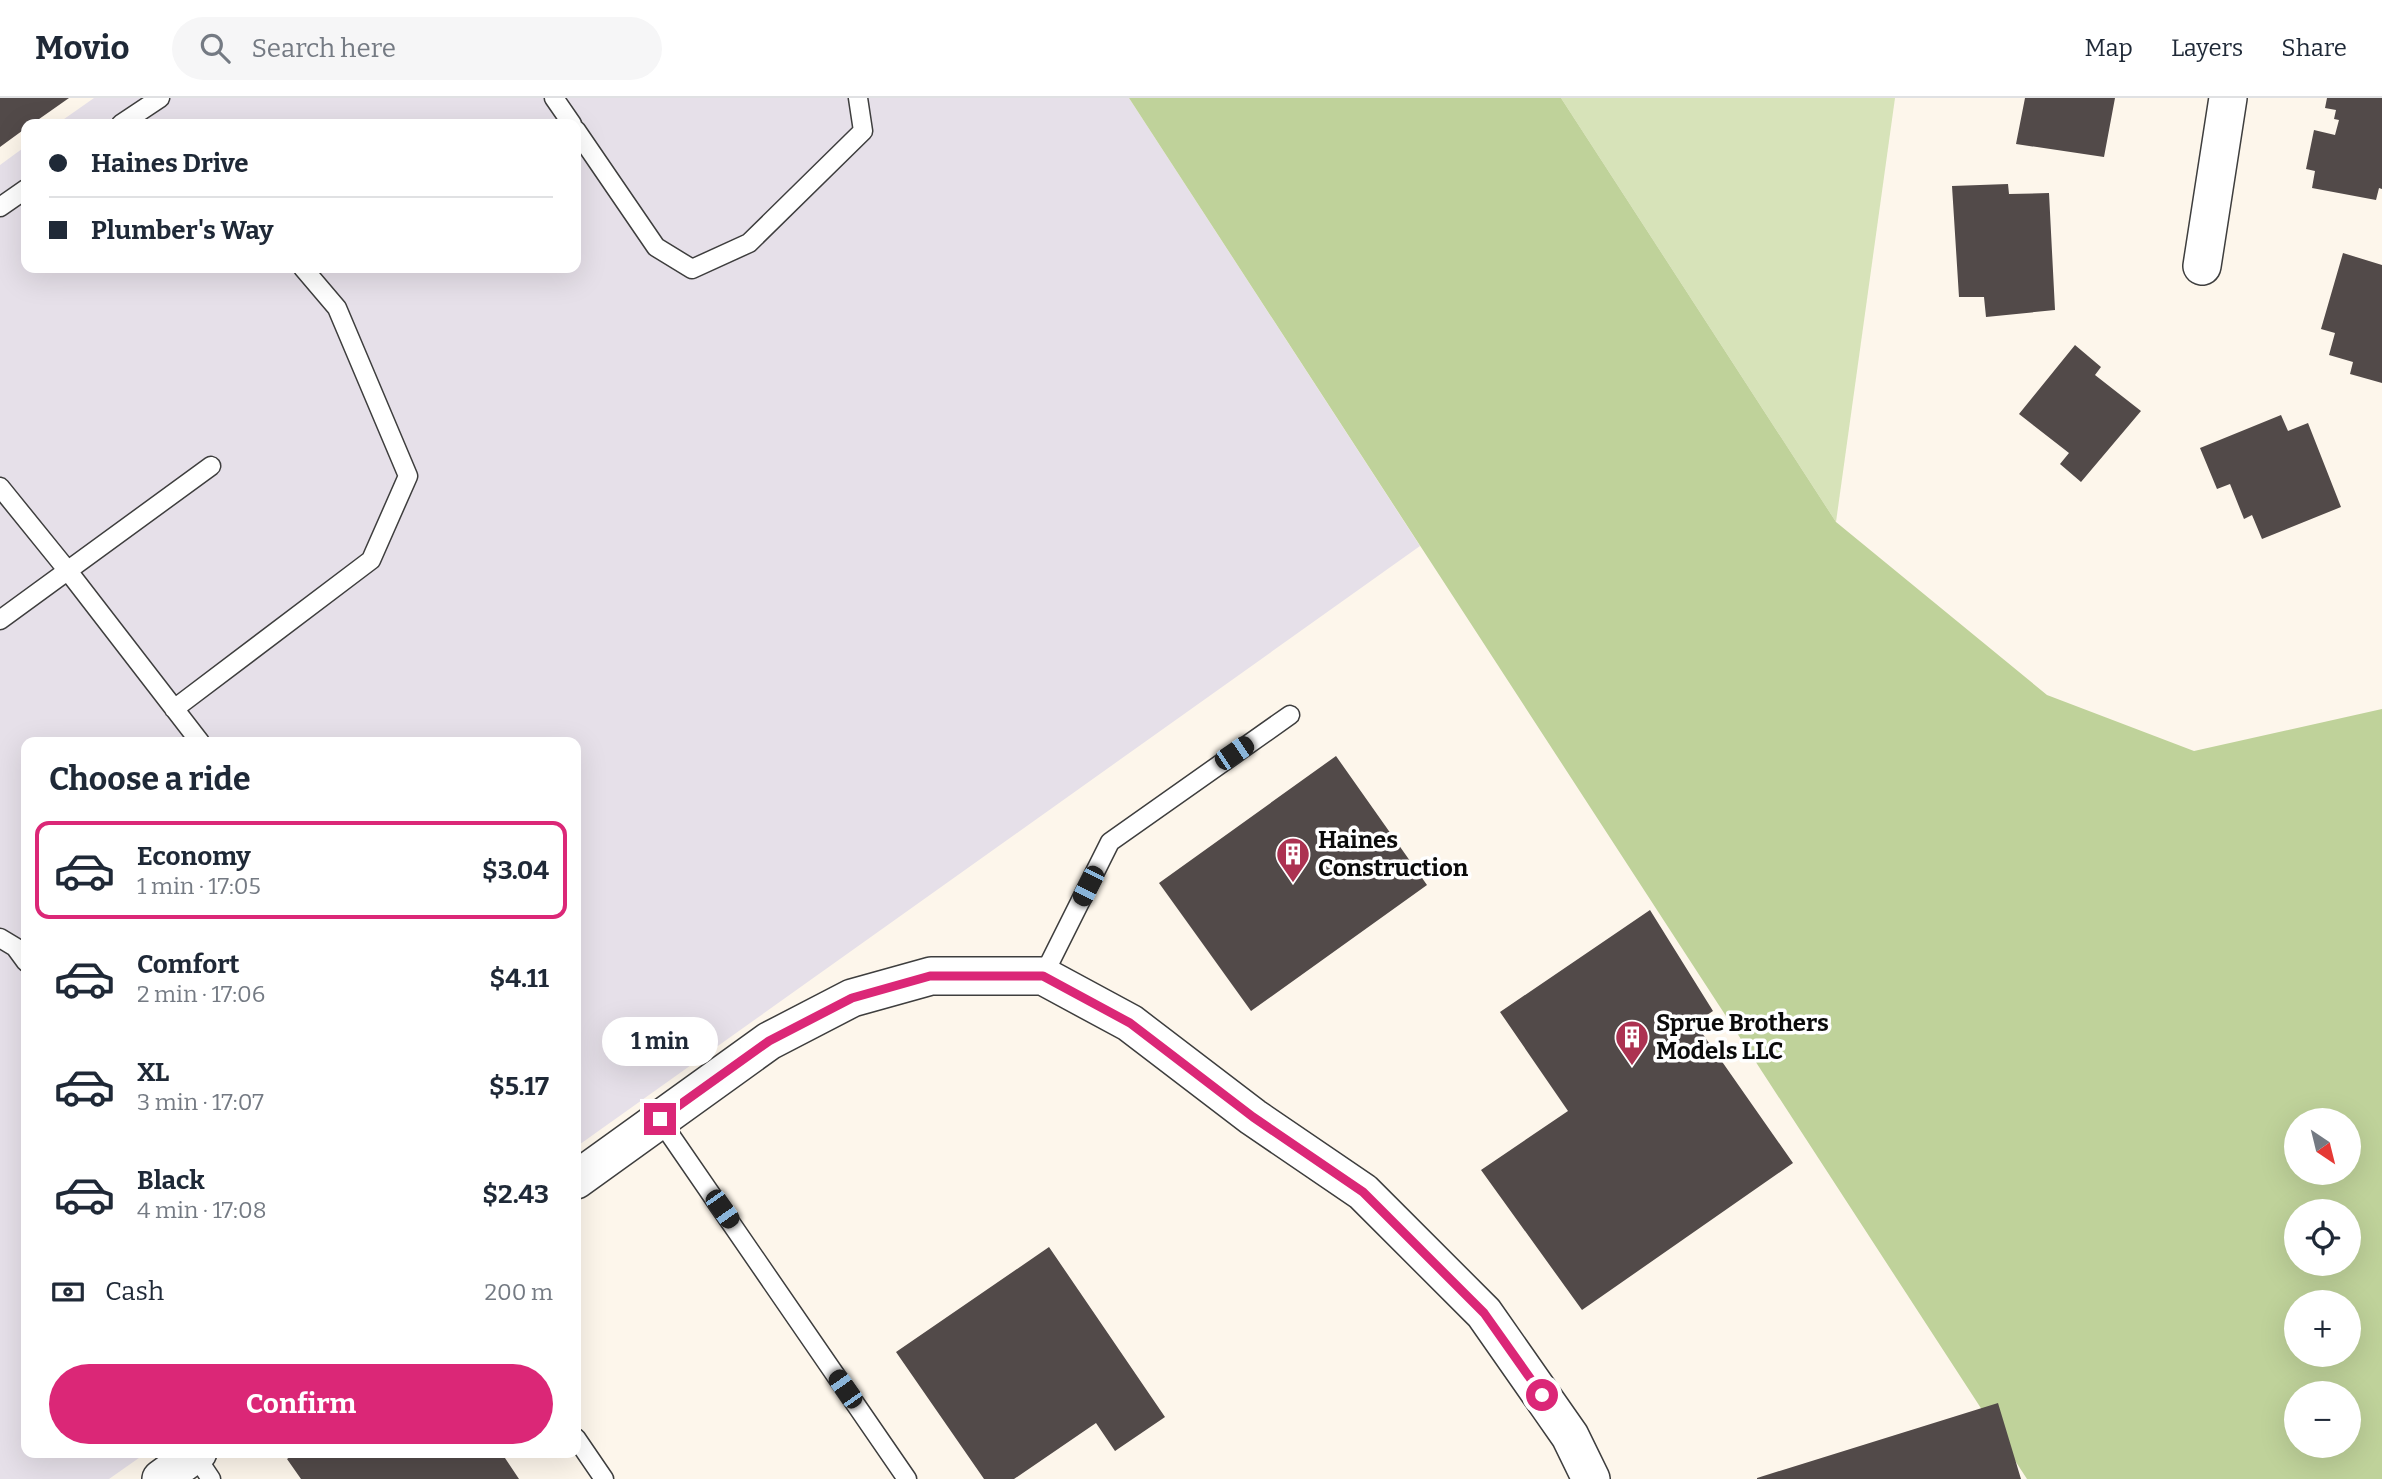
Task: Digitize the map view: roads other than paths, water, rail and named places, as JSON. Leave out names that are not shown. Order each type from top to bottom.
[{"type":"street","points":[[2202,266],[2228,98]]},
{"type":"street","points":[[581,1176],[769,1041],[852,998],[930,976],[1043,976],[1130,1023],[1253,1117],[1363,1192],[1484,1313],[1570,1436],[1591,1479]]},
{"type":"street","points":[[162,1479],[201,1462]]},
{"type":"lane","points":[[128,119],[160,98]]},
{"type":"lane","points":[[554,98],[569,119]]},
{"type":"lane","points":[[581,137],[656,247],[692,270],[749,243],[863,131],[858,98]]},
{"type":"lane","points":[[0,207],[21,192]]},
{"type":"lane","points":[[174,709],[371,560],[408,476],[337,308],[307,273]]},
{"type":"lane","points":[[0,620],[211,466]]},
{"type":"lane","points":[[0,487],[196,737]]},
{"type":"lane","points":[[1043,976],[1110,842],[1290,715]]},
{"type":"lane","points":[[0,938],[15,947],[21,955]]},
{"type":"lane","points":[[660,1119],[906,1479]]},
{"type":"lane","points":[[581,1445],[604,1479]]},
{"type":"place","name":"Haines Construction","points":[[1293,884]]},
{"type":"place","name":"Sprue Brothers Models LLC","points":[[1632,1067]]}]
